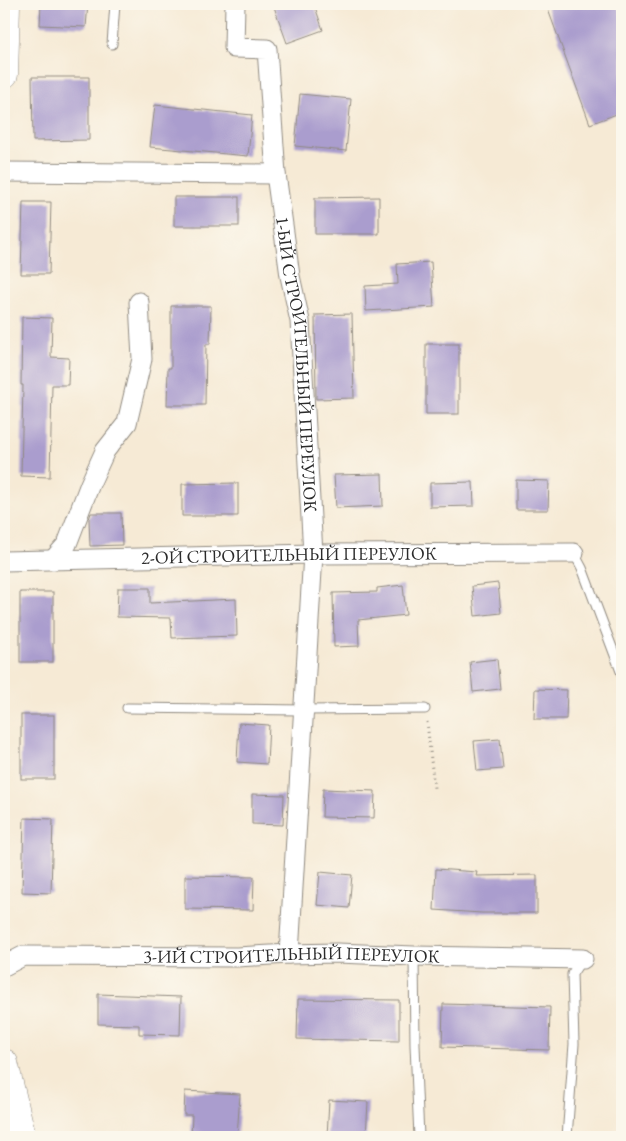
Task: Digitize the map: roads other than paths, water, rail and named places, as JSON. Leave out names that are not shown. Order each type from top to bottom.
[{"type":"main road","points":[[4,74],[6,4]]},
{"type":"main road","points":[[4,1062],[22,1137]]},
{"type":"street","name":"1-ЫЙ СТРОИТЕЛЬНЫЙ ПЕРЕУЛОК","points":[[235,4],[234,48],[267,50],[276,174],[290,276],[300,321],[313,554],[289,954]]},
{"type":"street","points":[[4,172],[276,174]]},
{"type":"street","points":[[53,560],[67,544],[90,484],[106,451],[126,423],[142,359],[140,302]]},
{"type":"street","name":"2-ОЙ СТРОИТЕЛЬНЫЙ ПЕРЕУЛОК","points":[[4,561],[313,554],[574,553]]},
{"type":"street","name":"3-ИЙ СТРОИТЕЛЬНЫЙ ПЕРЕУЛОК","points":[[4,966],[23,956],[237,957],[337,953],[582,959]]},
{"type":"lane","points":[[112,44],[115,4]]},
{"type":"lane","points":[[574,553],[582,568],[622,674]]},
{"type":"lane","points":[[127,708],[425,709]]},
{"type":"lane","points":[[414,956],[419,1137]]},
{"type":"lane","points":[[567,1137],[574,1044],[572,974],[582,959]]}]
